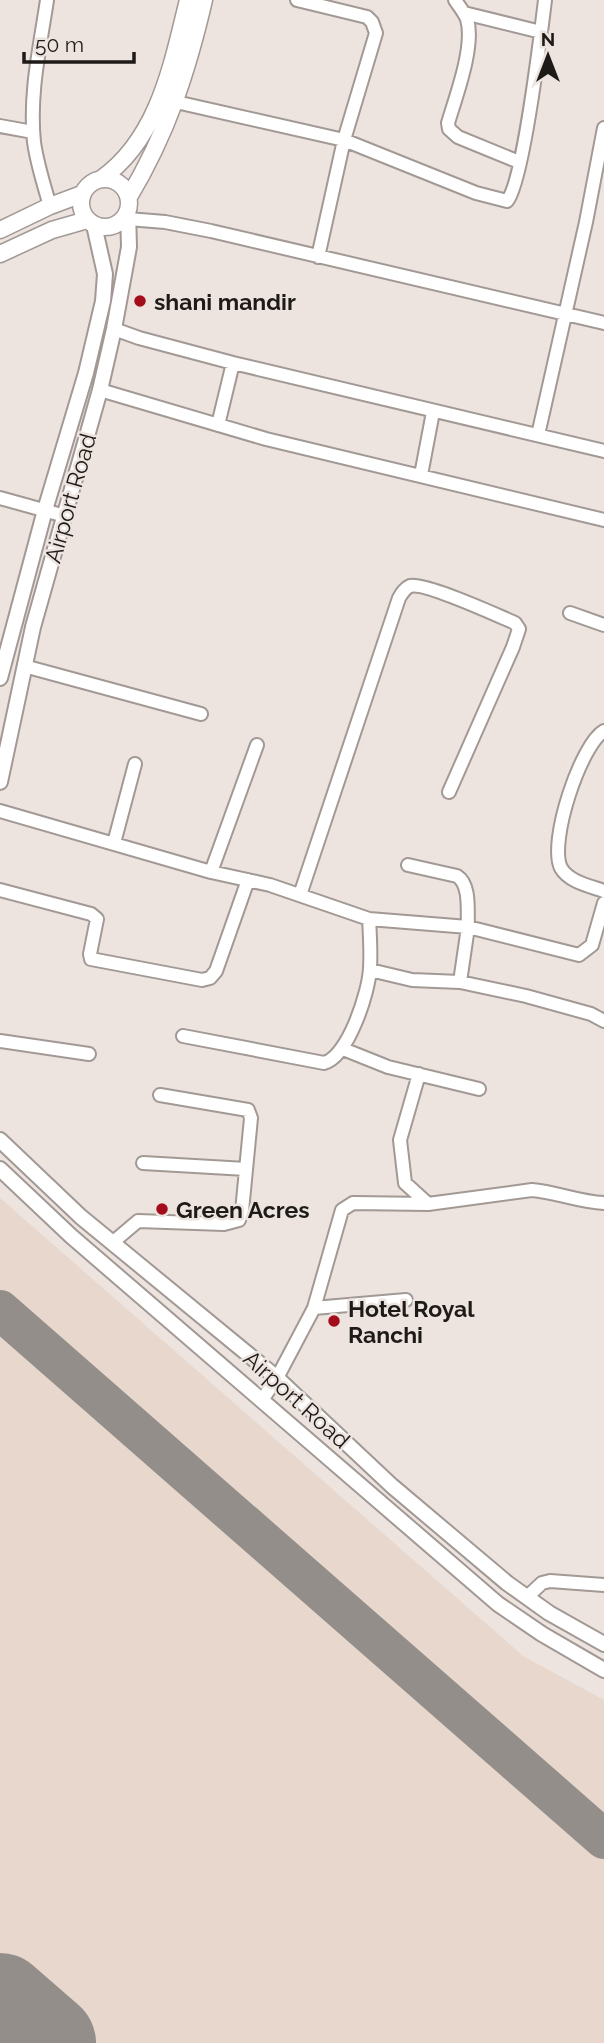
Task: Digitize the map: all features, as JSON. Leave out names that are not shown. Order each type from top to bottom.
[{"type":"main road","points":[[90,223],[80,208],[82,194],[89,184],[101,179],[122,162],[147,128],[166,82],[188,0]]},
{"type":"main road","points":[[0,254],[52,230],[90,223],[104,228],[114,226],[122,220],[176,102],[204,0]]},
{"type":"main road","points":[[101,179],[115,181],[126,191],[128,209]]},
{"type":"main road","points":[[0,230],[82,194]]},
{"type":"street","points":[[47,0],[33,86],[33,132],[38,166],[50,206]]},
{"type":"street","points":[[296,0],[354,12],[367,17],[375,26],[374,40],[344,140],[318,257]]},
{"type":"street","points":[[455,0],[464,13],[469,35],[461,78],[448,123],[449,129],[457,137],[519,162]]},
{"type":"street","points":[[176,102],[344,140],[476,193],[503,201],[510,198],[519,162],[545,0]]},
{"type":"street","points":[[464,13],[541,32]]},
{"type":"street","points":[[0,126],[33,132]]},
{"type":"street","points":[[538,435],[586,222],[604,128]]},
{"type":"street","points":[[128,209],[165,222],[604,323]]},
{"type":"street","name":"Airport Road","points":[[0,782],[33,627],[100,390],[114,329],[129,247],[128,209]]},
{"type":"street","name":"Airport Road","points":[[0,678],[82,386],[103,301],[105,274],[90,223]]},
{"type":"street","points":[[114,329],[233,363],[604,451]]},
{"type":"street","points":[[218,425],[233,363]]},
{"type":"street","points":[[100,390],[266,439],[604,520]]},
{"type":"street","points":[[421,475],[433,412]]},
{"type":"street","points":[[0,498],[65,516]]},
{"type":"street","points":[[300,895],[399,598],[407,587],[412,585],[431,589],[506,619],[515,623],[519,629],[449,792]]},
{"type":"street","points":[[570,613],[604,625]]},
{"type":"street","points":[[24,666],[201,715]]},
{"type":"street","points":[[604,731],[587,754],[565,804],[559,833],[558,858],[569,876],[604,891]]},
{"type":"street","points":[[211,872],[257,745]]},
{"type":"street","points":[[114,843],[135,764]]},
{"type":"street","points":[[0,811],[300,895],[369,919],[468,927],[579,955],[592,945],[604,903]]},
{"type":"street","points":[[408,865],[457,876],[463,880],[468,927],[460,982]]},
{"type":"street","points":[[0,890],[91,914],[97,919],[91,959],[202,980],[210,978],[216,971],[248,880]]},
{"type":"street","points":[[183,1036],[324,1063],[332,1061],[343,1049],[362,1003],[370,970],[369,919]]},
{"type":"street","points":[[370,970],[412,980],[460,982],[539,999],[591,1014],[604,1021]]},
{"type":"street","points":[[0,1041],[89,1054]]},
{"type":"street","points":[[343,1049],[388,1067],[479,1089]]},
{"type":"street","points":[[419,1074],[400,1140],[405,1183],[428,1204]]},
{"type":"street","points":[[112,1243],[138,1221],[224,1224],[239,1220],[242,1211],[251,1118],[248,1110],[160,1095]]},
{"type":"street","name":"Airport Road","points":[[0,1140],[112,1243],[277,1378],[392,1486],[527,1597],[549,1613],[604,1644]]},
{"type":"street","points":[[143,1163],[246,1169]]},
{"type":"street","name":"Airport Road","points":[[0,1169],[71,1236],[498,1604],[542,1634],[604,1670]]},
{"type":"street","points":[[262,1400],[277,1378],[314,1308],[342,1210],[353,1203],[428,1204],[531,1190],[547,1191],[586,1202],[604,1203]]},
{"type":"street","points":[[314,1308],[406,1300]]},
{"type":"street","points":[[527,1597],[542,1583],[550,1581],[604,1585]]},
{"type":"shaded area","points":[[0,1198],[523,1656],[604,1700],[604,2043],[0,2043]]},
{"type":"taxiway","points":[[0,1310],[604,1839]]},
{"type":"runway","points":[[0,2003],[46,2043]]},
{"type":"place","name":"shani mandir","points":[[140,301]]},
{"type":"place","name":"Green Acres","points":[[162,1209]]},
{"type":"place","name":"Hotel Royal Ranchi","points":[[334,1321]]}]
